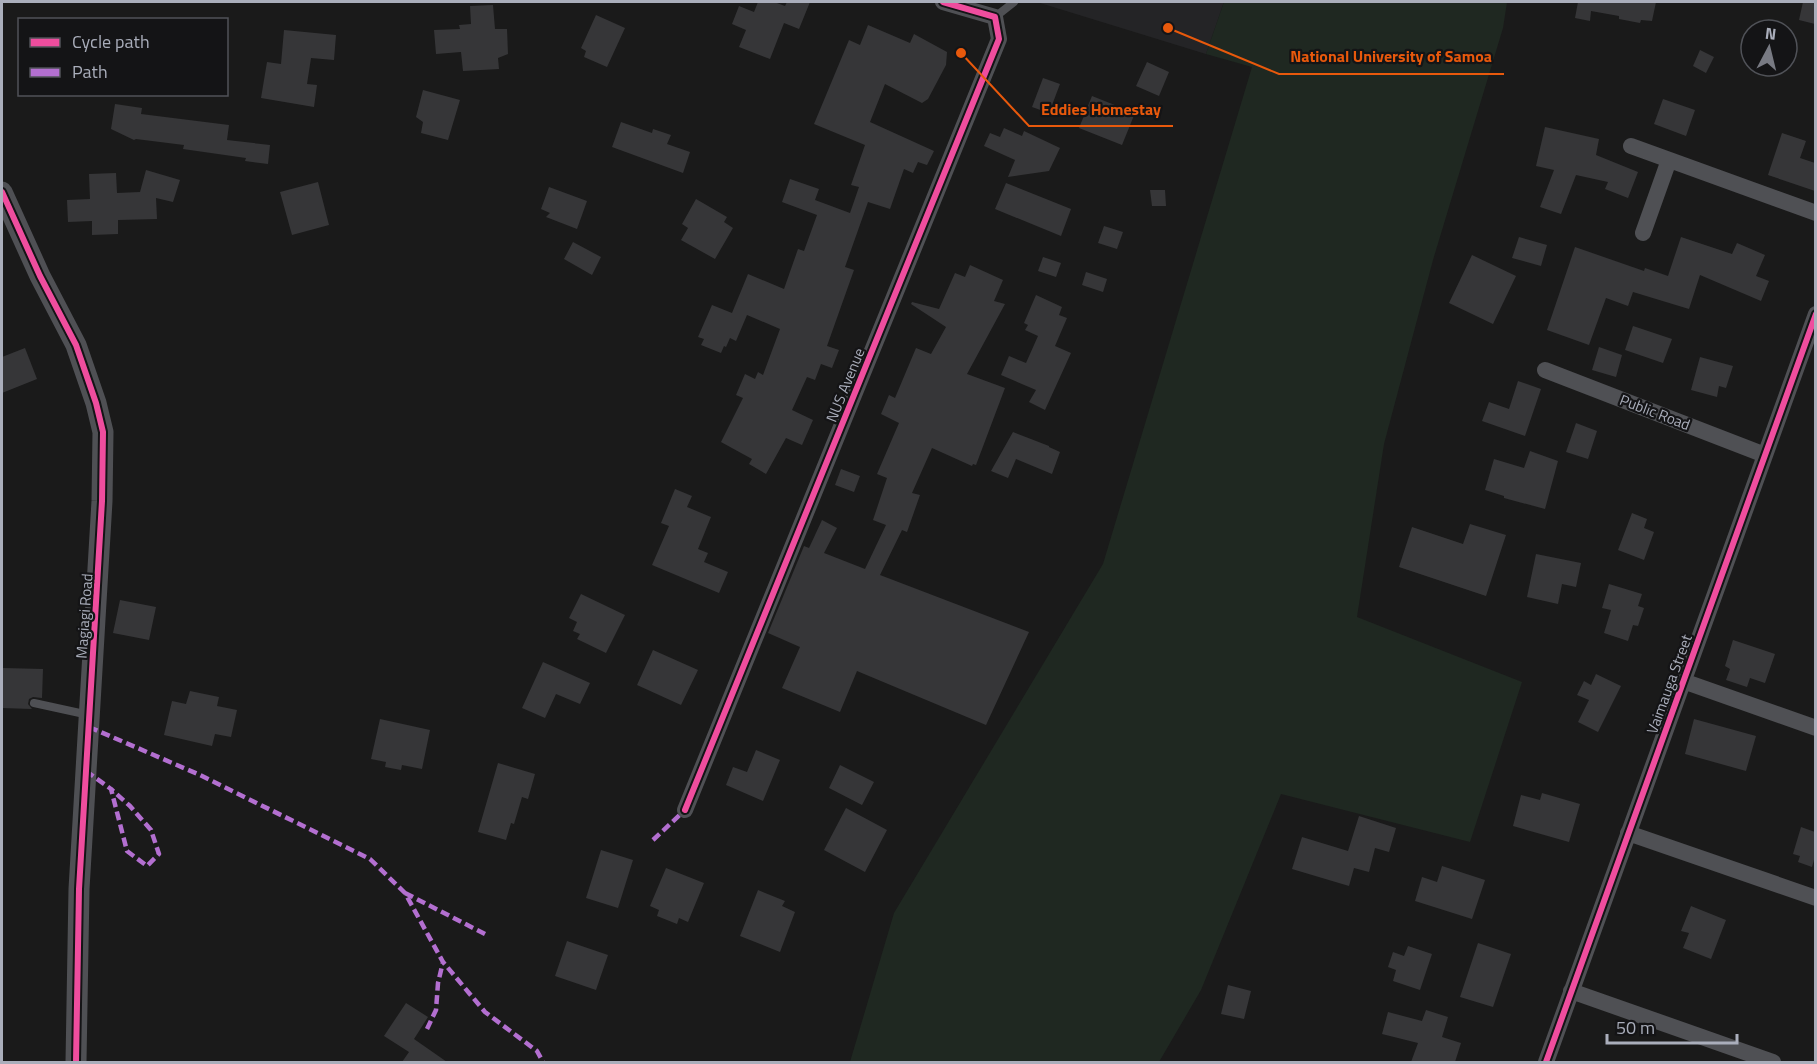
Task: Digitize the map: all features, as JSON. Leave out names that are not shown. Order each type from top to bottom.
[{"type":"street","points":[[943,2],[995,17]]},
{"type":"street","name":"NUS Avenue","points":[[685,810],[999,39],[995,17]]},
{"type":"street","points":[[1631,146],[1815,213]]},
{"type":"street","points":[[1643,233],[1669,160]]},
{"type":"street","name":"Magiagi Road","points":[[2,192],[40,276],[76,345],[96,403],[103,432],[102,501],[79,889],[76,1062]]},
{"type":"street","name":"Vaimauga Street","points":[[1546,1062],[1815,314]]},
{"type":"street","name":"Public Road","points":[[1545,370],[1765,455]]},
{"type":"street","points":[[1683,681],[1815,728]]},
{"type":"street","points":[[1628,833],[1815,898]]},
{"type":"street","points":[[1571,991],[1773,1062]]},
{"type":"lane","points":[[995,17],[1014,2]]},
{"type":"lane","points":[[34,704],[89,716]]},
{"type":"shaded area","points":[[1037,2],[1224,2],[1206,54]]},
{"type":"shaded area","points":[[1224,2],[1507,2],[1503,28],[1433,260],[1384,444],[1357,617],[1522,682],[1470,842],[1281,794],[1201,990],[1159,1062],[850,1062],[894,913],[1103,564],[1252,67],[1206,54]]},
{"type":"building","points":[[758,2],[774,2],[785,6],[787,2],[810,2],[799,29],[784,23],[770,59],[739,47],[746,30],[732,24],[739,6],[754,12]]},
{"type":"building","points":[[1578,2],[1656,2],[1652,21],[1641,20],[1640,23],[1619,19],[1619,16],[1591,11],[1590,21],[1575,18]]},
{"type":"building","points":[[1803,2],[1815,2],[1815,24],[1799,20]]},
{"type":"building","points":[[493,5],[495,29],[507,29],[508,54],[498,58],[499,69],[463,71],[461,52],[436,54],[434,30],[460,29],[459,25],[471,24],[470,6]]},
{"type":"building","points":[[596,15],[625,28],[607,67],[584,57],[586,51],[581,48]]},
{"type":"building","points":[[868,25],[910,43],[914,34],[947,52],[946,65],[928,99],[922,103],[885,84],[870,122],[934,151],[927,165],[918,162],[913,173],[904,169],[890,209],[868,202],[845,267],[854,270],[827,346],[839,350],[832,368],[821,364],[815,380],[807,377],[792,410],[813,420],[802,445],[786,438],[766,474],[749,464],[752,459],[721,442],[743,398],[736,395],[745,374],[755,379],[758,372],[763,375],[780,329],[747,315],[736,341],[730,338],[721,353],[701,345],[704,339],[698,337],[712,305],[732,313],[748,274],[784,289],[798,249],[804,251],[817,215],[782,202],[790,179],[819,189],[815,200],[850,213],[859,187],[851,185],[865,145],[814,124],[849,40],[860,45]]},
{"type":"building","points":[[284,30],[336,35],[334,60],[311,58],[307,84],[317,85],[314,107],[261,98],[267,62],[281,64]]},
{"type":"building","points":[[1700,50],[1714,57],[1706,73],[1693,66]]},
{"type":"building","points":[[1147,62],[1169,72],[1159,96],[1136,86]]},
{"type":"building","points":[[1043,78],[1060,84],[1049,113],[1032,107]]},
{"type":"building","points":[[423,90],[460,100],[448,140],[421,133],[423,122],[416,117]]},
{"type":"building","points":[[1092,96],[1135,113],[1122,145],[1079,128]]},
{"type":"building","points":[[1663,99],[1695,110],[1686,136],[1654,124]]},
{"type":"building","points":[[115,104],[142,108],[141,114],[229,125],[227,140],[270,145],[268,164],[245,161],[246,158],[183,149],[184,145],[134,140],[111,129]]},
{"type":"building","points":[[621,122],[652,133],[653,129],[671,135],[667,144],[690,152],[683,173],[612,147]]},
{"type":"building","points":[[1545,127],[1599,139],[1596,155],[1638,172],[1628,198],[1605,189],[1608,182],[1576,175],[1561,214],[1540,207],[1554,170],[1536,166]]},
{"type":"building","points":[[1004,128],[1022,136],[1024,131],[1060,148],[1049,171],[1008,177],[1015,160],[984,146],[990,133],[1000,137]]},
{"type":"building","points":[[1782,133],[1806,141],[1800,158],[1815,163],[1815,191],[1768,175]]},
{"type":"building","points":[[146,170],[180,180],[173,202],[156,198],[157,219],[118,220],[118,234],[92,235],[92,221],[68,222],[67,200],[90,199],[89,174],[116,173],[117,193],[140,192]]},
{"type":"building","points":[[318,182],[329,225],[292,235],[280,192]]},
{"type":"building","points":[[1006,183],[1071,209],[1061,236],[995,209]]},
{"type":"building","points":[[549,187],[587,201],[577,229],[546,217],[550,213],[541,209]]},
{"type":"building","points":[[1150,190],[1165,190],[1166,206],[1152,206]]},
{"type":"building","points":[[696,199],[727,217],[724,222],[733,228],[715,259],[681,240],[688,228],[682,224]]},
{"type":"building","points":[[1104,226],[1123,232],[1117,249],[1098,243]]},
{"type":"building","points":[[1519,237],[1547,245],[1541,266],[1512,258]]},
{"type":"building","points":[[1681,237],[1732,254],[1737,243],[1765,255],[1756,276],[1769,281],[1761,301],[1700,275],[1689,309],[1633,292],[1628,306],[1606,298],[1589,345],[1547,330],[1575,247],[1644,271],[1645,268],[1668,276]]},
{"type":"building","points":[[573,242],[601,257],[592,275],[564,259]]},
{"type":"building","points":[[1472,255],[1516,276],[1493,324],[1449,303]]},
{"type":"building","points":[[1043,257],[1061,263],[1056,277],[1038,271]]},
{"type":"building","points":[[970,265],[1003,280],[994,301],[1005,304],[967,374],[1005,388],[976,465],[972,466],[932,448],[912,493],[920,495],[907,532],[902,530],[880,575],[1029,632],[986,725],[857,671],[840,712],[782,688],[800,647],[768,633],[804,546],[809,548],[822,520],[837,528],[824,553],[865,569],[886,525],[873,520],[887,478],[877,474],[899,423],[881,414],[889,395],[895,398],[916,348],[931,354],[946,327],[911,304],[912,302],[939,309],[955,273],[965,277]]},
{"type":"building","points":[[1086,272],[1107,279],[1103,292],[1082,285]]},
{"type":"building","points":[[1036,295],[1062,307],[1059,315],[1067,318],[1055,346],[1071,353],[1045,410],[1029,402],[1036,390],[1001,375],[1009,356],[1026,363],[1038,336],[1025,330],[1028,325],[1024,323]]},
{"type":"building","points":[[1633,326],[1672,339],[1663,363],[1625,350]]},
{"type":"building","points":[[1599,347],[1622,355],[1616,377],[1592,370]]},
{"type":"building","points":[[25,348],[37,379],[2,393],[2,357]]},
{"type":"building","points":[[1700,357],[1733,366],[1726,388],[1719,386],[1717,397],[1691,390]]},
{"type":"building","points":[[1518,381],[1541,389],[1525,436],[1482,421],[1489,402],[1509,409]]},
{"type":"building","points":[[1576,423],[1597,431],[1588,459],[1566,452]]},
{"type":"building","points":[[1013,432],[1060,452],[1052,474],[1016,459],[1008,478],[991,471]]},
{"type":"building","points":[[1530,451],[1558,461],[1545,509],[1504,498],[1504,496],[1485,490],[1494,459],[1524,468]]},
{"type":"building","points":[[841,469],[860,476],[854,492],[835,485]]},
{"type":"building","points":[[675,489],[692,496],[687,507],[711,517],[698,549],[708,553],[704,562],[728,572],[719,593],[652,565],[669,526],[661,523]]},
{"type":"building","points":[[1632,513],[1647,519],[1644,528],[1654,532],[1644,560],[1618,550]]},
{"type":"building","points":[[1470,524],[1506,535],[1486,596],[1399,567],[1412,527],[1463,544]]},
{"type":"building","points":[[1536,554],[1581,563],[1576,587],[1562,584],[1558,604],[1527,597]]},
{"type":"building","points":[[1609,584],[1642,594],[1638,606],[1644,608],[1638,626],[1633,625],[1628,641],[1604,633],[1611,610],[1602,608]]},
{"type":"building","points":[[581,594],[625,615],[606,653],[577,639],[580,634],[573,631],[577,622],[569,618]]},
{"type":"building","points":[[120,600],[156,607],[149,640],[113,633]]},
{"type":"building","points":[[1733,640],[1775,654],[1765,683],[1750,678],[1747,687],[1726,680],[1730,669],[1725,666]]},
{"type":"building","points":[[653,650],[698,670],[681,705],[637,685]]},
{"type":"building","points":[[543,662],[590,683],[580,704],[556,694],[545,718],[522,708]]},
{"type":"building","points":[[3,668],[43,669],[42,698],[29,699],[28,704],[32,709],[2,708]]},
{"type":"building","points":[[1596,674],[1621,686],[1598,732],[1578,722],[1589,700],[1577,695],[1584,681],[1591,685]]},
{"type":"building","points":[[190,691],[219,697],[217,706],[237,710],[231,737],[215,734],[212,746],[164,735],[172,701],[186,704]]},
{"type":"building","points":[[380,719],[430,730],[422,769],[402,765],[401,770],[385,767],[386,762],[371,759]]},
{"type":"building","points":[[1694,719],[1756,736],[1746,771],[1685,754]]},
{"type":"building","points":[[756,750],[780,760],[763,801],[726,785],[733,767],[747,772]]},
{"type":"building","points":[[498,763],[535,774],[528,799],[522,797],[514,824],[511,823],[506,840],[478,832]]},
{"type":"building","points":[[840,765],[874,782],[862,805],[829,788]]},
{"type":"building","points":[[1542,793],[1580,804],[1569,842],[1513,826],[1521,795],[1540,800]]},
{"type":"building","points":[[846,808],[887,830],[865,872],[824,850]]},
{"type":"building","points":[[1359,816],[1396,828],[1389,852],[1375,848],[1369,872],[1354,868],[1349,886],[1292,869],[1302,837],[1348,851]]},
{"type":"building","points":[[1801,827],[1815,832],[1815,856],[1812,867],[1798,862],[1800,856],[1793,854]]},
{"type":"building","points":[[601,850],[633,860],[618,908],[586,898]]},
{"type":"building","points":[[1442,866],[1485,880],[1472,919],[1415,901],[1422,877],[1437,882]]},
{"type":"building","points":[[666,868],[704,883],[688,922],[679,918],[677,924],[657,916],[659,910],[650,906]]},
{"type":"building","points":[[758,890],[785,901],[782,906],[795,912],[780,952],[740,936]]},
{"type":"building","points":[[1691,906],[1726,920],[1711,959],[1683,948],[1689,933],[1681,931]]},
{"type":"building","points":[[567,941],[608,955],[596,990],[555,976]]},
{"type":"building","points":[[1478,943],[1511,954],[1493,1007],[1460,997]]},
{"type":"building","points":[[1408,946],[1432,954],[1420,990],[1393,981],[1396,970],[1388,967],[1393,952],[1404,956]]},
{"type":"building","points":[[1228,985],[1251,991],[1244,1019],[1221,1014]]},
{"type":"building","points":[[406,1003],[428,1017],[414,1039],[447,1062],[402,1062],[409,1052],[384,1036]]},
{"type":"building","points":[[1426,1010],[1448,1017],[1442,1037],[1461,1043],[1455,1062],[1411,1062],[1418,1043],[1382,1034],[1388,1012],[1422,1021]]},
{"type":"marked path","points":[[89,727],[200,775],[370,859],[405,893],[443,962],[485,1012],[537,1051],[543,1062]]},
{"type":"marked path","points":[[86,771],[111,789],[127,851],[147,866],[159,854],[151,830],[111,789]]},
{"type":"marked path","points":[[653,840],[685,810]]},
{"type":"marked path","points":[[405,893],[485,934]]},
{"type":"marked path","points":[[427,1029],[436,1010],[438,983],[443,962]]},
{"type":"cycle path","points":[[685,810],[999,39],[995,17],[943,2]]},
{"type":"cycle path","points":[[2,192],[40,276],[76,345],[96,403],[103,432],[102,501],[79,889],[76,1062]]},
{"type":"cycle path","points":[[1546,1062],[1816,314]]},
{"type":"place","name":"National University of Samoa","points":[[1168,28]]},
{"type":"place","name":"Eddies Homestay","points":[[961,53]]}]
